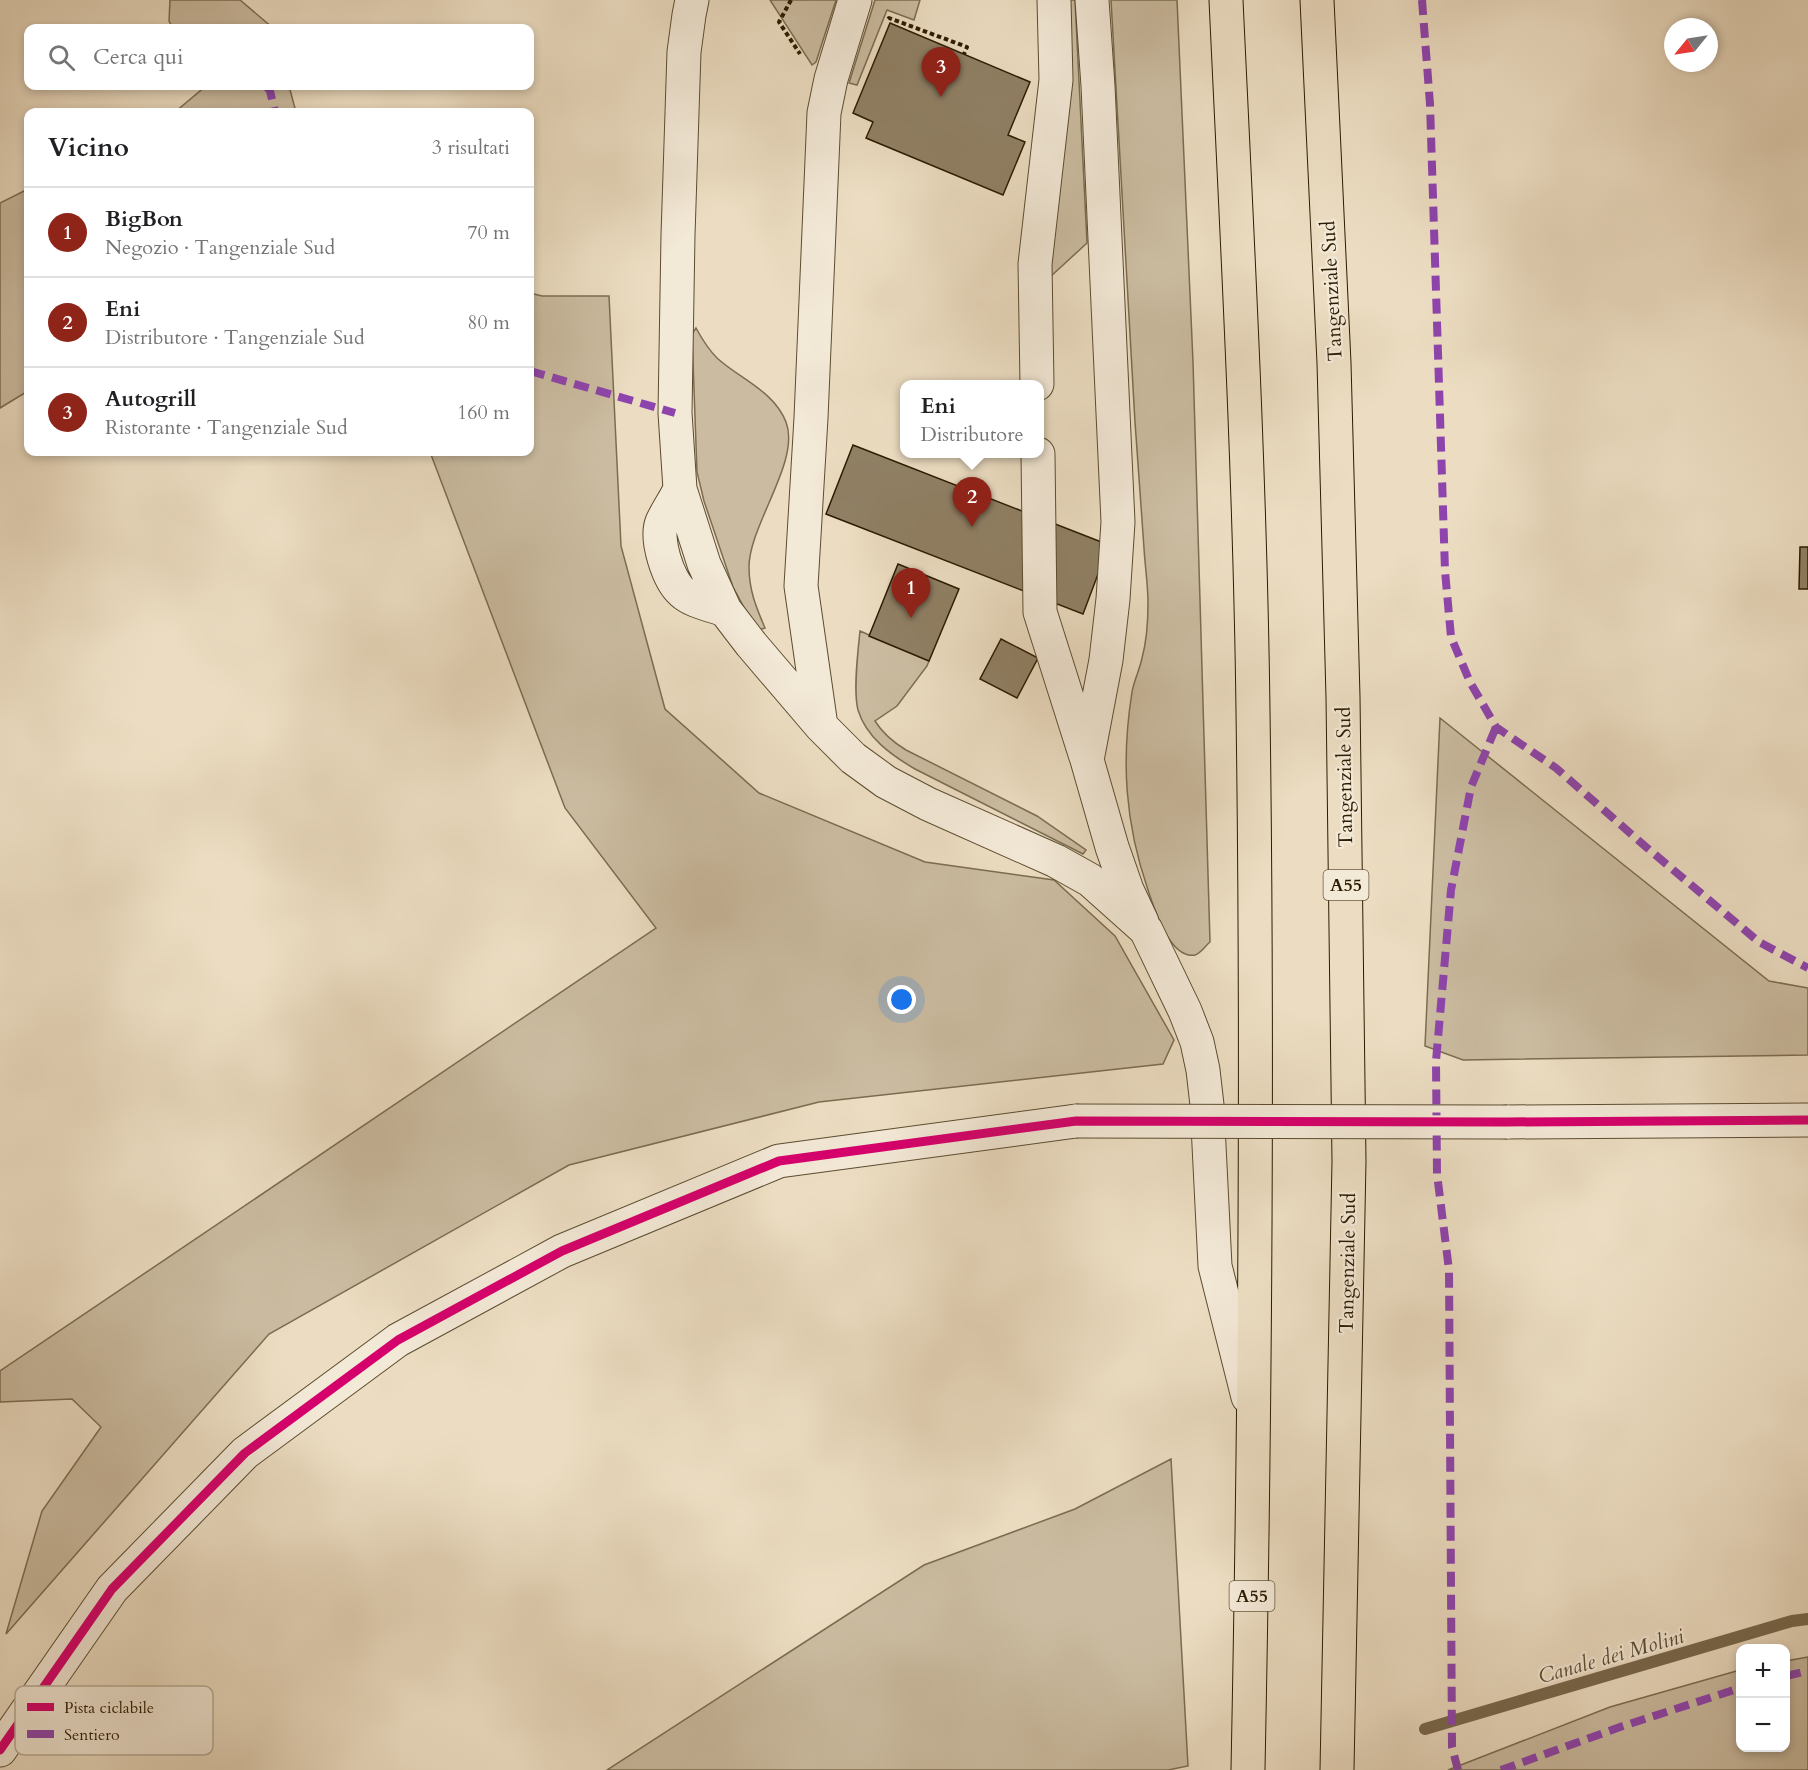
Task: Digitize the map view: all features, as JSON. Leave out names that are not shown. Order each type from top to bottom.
[{"type":"highway","name":"A55","points":[[1226,0],[1243,363],[1253,708],[1257,1148],[1255,1422],[1248,1770]]},
{"type":"highway","name":"Tangenziale Sud","points":[[1317,0],[1335,387],[1343,708],[1349,1161],[1337,1770]]},
{"type":"street","points":[[692,0],[684,52],[675,413],[680,489],[704,564],[725,610],[821,726],[853,758],[886,782],[928,804],[1056,861],[1090,880],[1146,930]]},
{"type":"street","points":[[821,726],[801,586],[811,418],[824,113],[831,79],[855,0]]},
{"type":"street","points":[[1037,380],[1035,264],[1056,80],[1054,0]]},
{"type":"street","points":[[1087,760],[1106,660],[1118,522],[1092,0]]},
{"type":"street","points":[[1038,458],[1040,612],[1128,890],[1185,1011],[1197,1042],[1207,1105],[1215,1266],[1255,1422]]},
{"type":"street","points":[[45,1686],[112,1589],[245,1453],[398,1340],[562,1251],[779,1161],[1076,1121],[1808,1120]]},
{"type":"street","points":[[0,1750],[15,1728]]},
{"type":"shaded area","points":[[170,0],[240,0],[268,24],[171,24]]},
{"type":"shaded area","points":[[770,0],[836,0],[816,62],[812,65]]},
{"type":"shaded area","points":[[875,0],[920,0],[914,20],[887,10],[857,85],[849,83]]},
{"type":"shaded area","points":[[1067,0],[1075,0],[1087,243],[1049,278]]},
{"type":"shaded area","points":[[1111,0],[1177,0],[1193,362],[1210,942],[1195,955],[1186,954],[1178,949],[1164,931],[1159,920],[1140,865],[1127,792],[1129,718],[1133,688],[1145,644],[1148,596],[1135,422]]},
{"type":"shaded area","points":[[201,90],[290,90],[295,108],[180,108]]},
{"type":"shaded area","points":[[24,191],[24,393],[0,408],[0,203]]},
{"type":"shaded area","points":[[534,294],[609,296],[621,546],[665,709],[759,793],[925,862],[1054,880],[1115,936],[1174,1040],[1163,1064],[819,1102],[569,1165],[269,1334],[6,1634],[42,1511],[101,1427],[72,1399],[0,1402],[0,1371],[656,928],[565,808],[432,456],[534,456]]},
{"type":"shaded area","points":[[696,328],[705,344],[717,358],[765,394],[781,411],[786,422],[789,438],[787,455],[751,550],[749,575],[756,606],[765,628],[759,630],[754,626],[733,587],[704,501],[697,472],[692,334]]},
{"type":"shaded area","points":[[860,631],[929,661],[897,706],[875,721],[885,734],[906,750],[1037,816],[1086,850],[1083,854],[915,769],[897,758],[873,737],[862,720],[857,702],[856,682]]},
{"type":"shaded area","points":[[1440,718],[1769,981],[1808,988],[1808,1055],[1463,1060],[1425,1046]]},
{"type":"shaded area","points":[[1171,1459],[1188,1766],[1168,1770],[607,1770],[924,1565],[1075,1509]]},
{"type":"shaded area","points":[[1808,1657],[1808,1770],[1448,1770],[1610,1707],[1736,1671],[1736,1752],[1790,1752],[1790,1660]]},
{"type":"building","points":[[890,23],[1030,82],[1008,135],[1025,142],[1003,195],[866,138],[873,122],[853,113]]},
{"type":"building","points":[[853,445],[1109,545],[1083,614],[826,514]]},
{"type":"building","points":[[1800,547],[1808,547],[1808,589],[1799,589]]},
{"type":"building","points":[[898,564],[959,589],[929,661],[869,636]]},
{"type":"building","points":[[1001,639],[1038,658],[1017,698],[980,679]]},
{"type":"waterway","name":"Canale dei Molini","points":[[1425,1729],[1792,1621],[1808,1619]]},
{"type":"marked path","points":[[1422,0],[1430,104],[1445,571],[1451,637],[1470,682],[1496,727],[1556,768],[1759,942],[1808,968]]},
{"type":"marked path","points":[[269,90],[274,108]]},
{"type":"marked path","points":[[534,372],[675,413]]},
{"type":"marked path","points":[[1458,1770],[1452,1747],[1449,1270],[1437,1174],[1436,1061],[1451,890],[1471,787],[1496,727]]},
{"type":"marked path","points":[[1790,1675],[1808,1671]]},
{"type":"marked path","points":[[1501,1770],[1620,1727],[1736,1689]]},
{"type":"cycle path","points":[[45,1686],[112,1589],[245,1453],[398,1340],[562,1251],[779,1161],[1076,1121],[1808,1120]]},
{"type":"cycle path","points":[[0,1750],[15,1728]]},
{"type":"place","name":"Autogrill","points":[[941,97]]},
{"type":"place","name":"Eni","points":[[972,527]]},
{"type":"place","name":"BigBon","points":[[911,618]]}]
